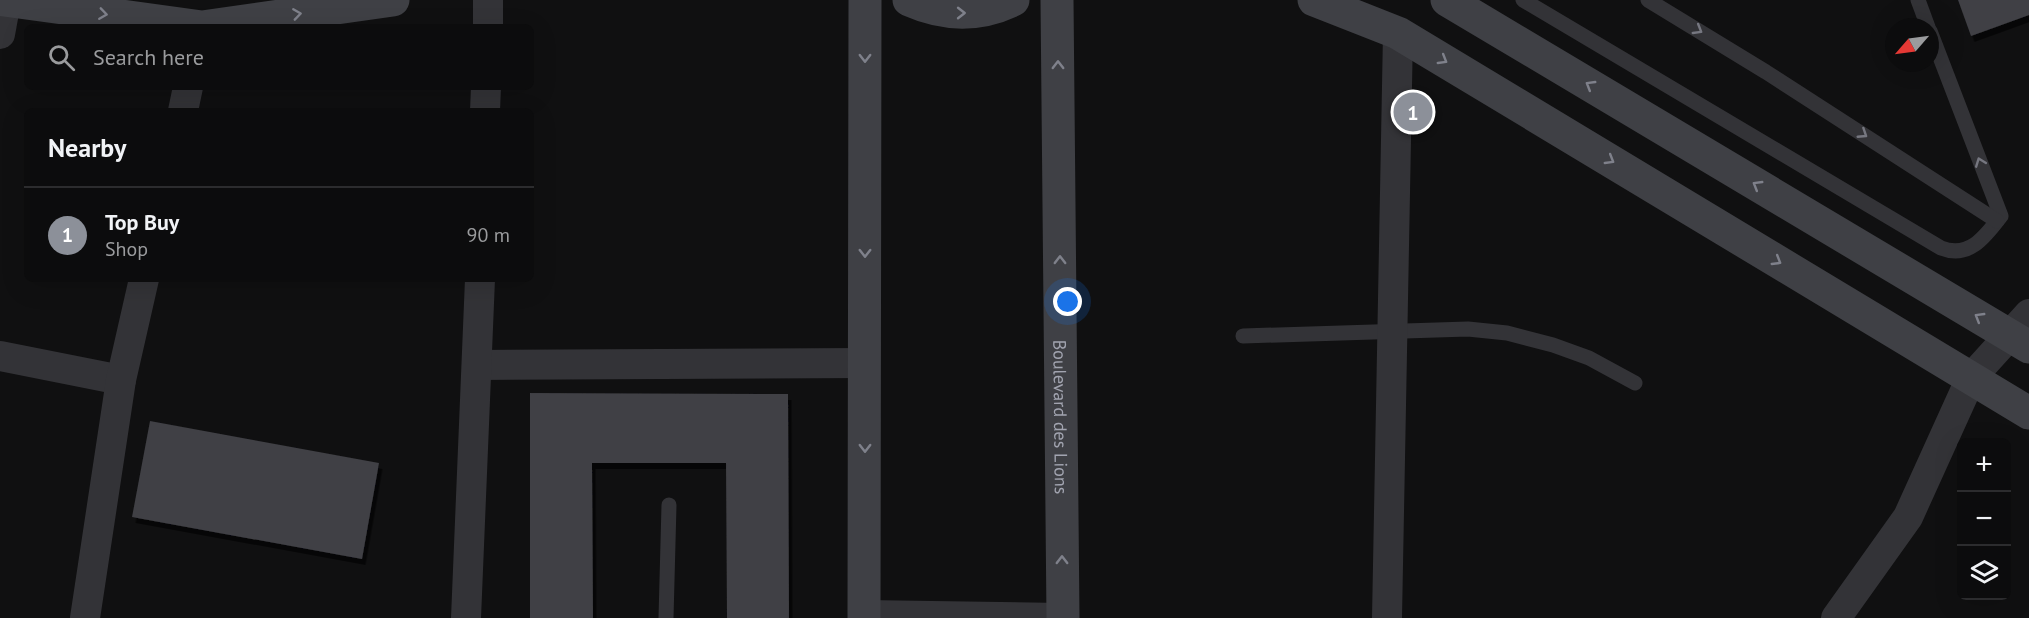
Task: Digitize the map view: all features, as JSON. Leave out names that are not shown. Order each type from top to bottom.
[{"type":"main road","points":[[5,0],[180,24]]},
{"type":"main road","points":[[223,24],[393,0]]},
{"type":"main road","points":[[864,616],[865,0]]},
{"type":"main road","points":[[909,0],[950,13],[972,13],[993,9],[1013,0]]},
{"type":"main road","name":"Boulevard des Lions","points":[[1057,0],[1062,618]]},
{"type":"main road","points":[[1314,0],[1398,33],[2029,413]]},
{"type":"main road","points":[[1447,0],[2023,332]]},
{"type":"street","points":[[0,34],[5,0]]},
{"type":"street","points":[[488,0],[488,24]]},
{"type":"street","points":[[1387,618],[1398,33]]},
{"type":"street","points":[[184,108],[187,90]]},
{"type":"street","points":[[485,108],[486,90]]},
{"type":"street","points":[[85,618],[122,380],[143,282]]},
{"type":"street","points":[[466,618],[480,282]]},
{"type":"street","points":[[1836,618],[1908,517],[1971,378],[2023,332]]},
{"type":"street","points":[[0,356],[122,380]]},
{"type":"street","points":[[478,365],[865,363]]},
{"type":"street","points":[[864,616],[1062,618]]},
{"type":"lane","points":[[1523,0],[1941,248],[1949,251],[1967,250],[1981,240],[1999,219]]},
{"type":"lane","points":[[1648,0],[1999,219]]},
{"type":"lane","points":[[1918,0],[1925,18]]},
{"type":"lane","points":[[1939,56],[1999,219]]},
{"type":"lane","points":[[1243,336],[1468,329],[1508,333],[1553,345],[1588,358],[1635,383]]},
{"type":"lane","points":[[666,618],[669,506]]},
{"type":"building","points":[[1958,0],[2029,0],[2029,15],[1971,36]]},
{"type":"building","points":[[530,393],[788,394],[789,618],[727,618],[726,463],[592,463],[593,618],[530,618]]},
{"type":"building","points":[[150,421],[379,463],[362,559],[132,517]]},
{"type":"place","name":"Top Buy","points":[[1413,112]]}]
